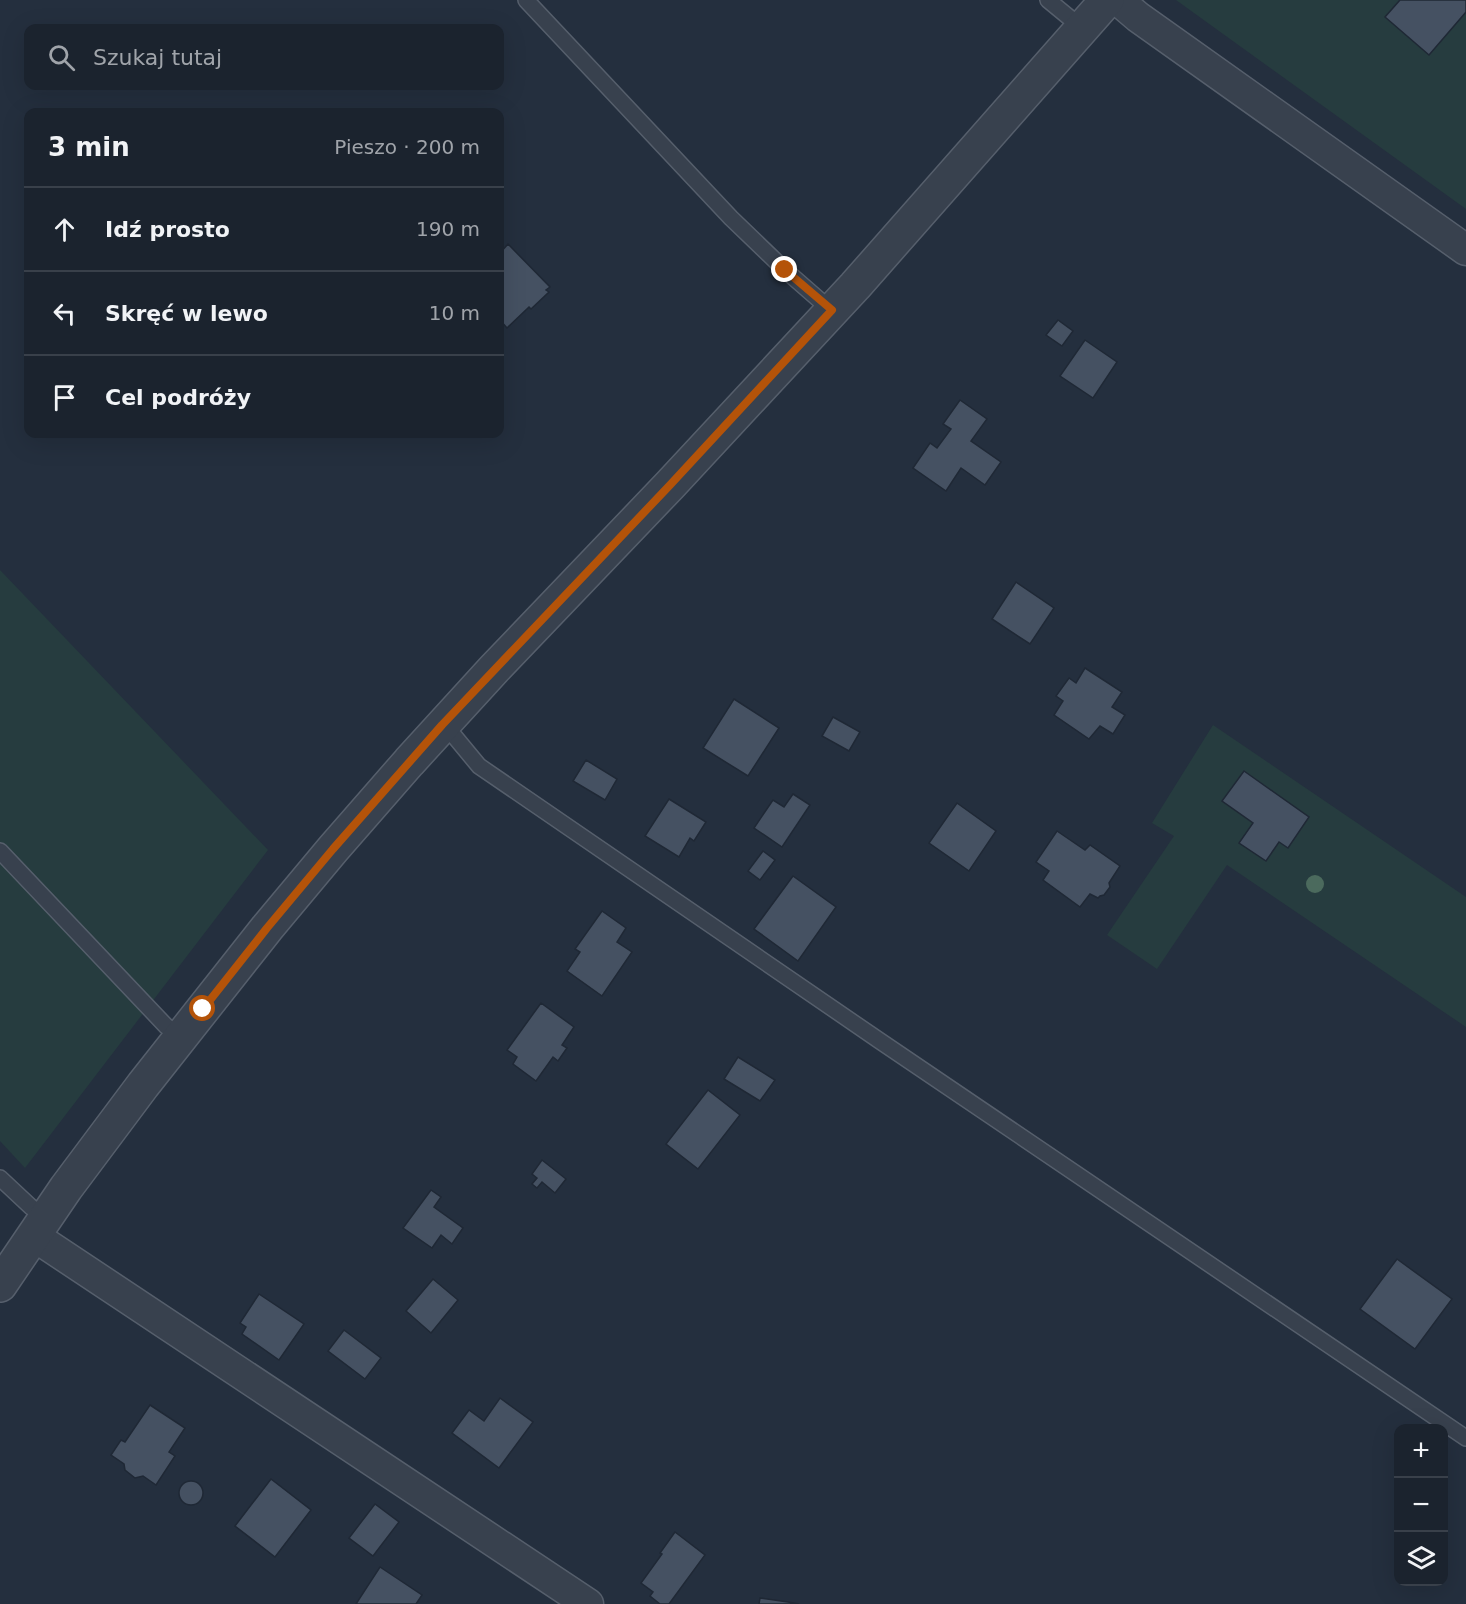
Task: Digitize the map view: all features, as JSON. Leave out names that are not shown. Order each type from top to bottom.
[{"type":"street","points":[[0,1286],[99,1143],[180,1037],[300,888],[442,725],[832,310],[1107,0]]},
{"type":"street","points":[[1118,0],[1138,17],[1466,250]]},
{"type":"street","points":[[40,1226],[588,1604]]},
{"type":"lane","points":[[526,0],[731,218],[785,270],[832,310]]},
{"type":"lane","points":[[1048,0],[1082,28]]},
{"type":"lane","points":[[442,725],[479,766],[489,773],[831,1008],[1466,1438]]},
{"type":"lane","points":[[0,851],[166,1026],[180,1037]]},
{"type":"lane","points":[[0,1178],[31,1207],[40,1226]]},
{"type":"green space","points":[[1176,0],[1466,0],[1466,209]]},
{"type":"green space","points":[[0,570],[268,850],[25,1168],[0,1141]]},
{"type":"green space","points":[[1213,725],[1466,897],[1466,1027],[1227,865],[1157,969],[1107,935],[1174,836],[1152,823]]},
{"type":"building","points":[[1400,0],[1466,0],[1466,12],[1429,55],[1385,17]]},
{"type":"building","points":[[508,244],[550,287],[546,290],[549,292],[507,328],[504,325],[504,248]]},
{"type":"building","points":[[1058,320],[1073,331],[1062,346],[1046,335]]},
{"type":"building","points":[[1085,340],[1117,362],[1093,398],[1060,376]]},
{"type":"building","points":[[960,400],[987,419],[971,441],[1001,462],[985,485],[961,468],[946,491],[913,468],[930,443],[937,448],[951,429],[943,424]]},
{"type":"building","points":[[1016,582],[1054,608],[1030,644],[992,619]]},
{"type":"building","points":[[1085,668],[1122,692],[1112,707],[1125,715],[1113,734],[1100,726],[1089,739],[1054,715],[1063,701],[1056,696],[1069,678],[1076,683]]},
{"type":"building","points":[[734,699],[779,728],[748,776],[703,748]]},
{"type":"building","points":[[833,717],[860,732],[849,751],[822,736]]},
{"type":"building","points":[[586,760],[617,779],[605,800],[573,781]]},
{"type":"building","points":[[1244,771],[1309,817],[1288,848],[1279,842],[1266,861],[1239,843],[1253,823],[1222,801]]},
{"type":"building","points":[[793,794],[810,805],[782,847],[754,828],[773,800],[784,807]]},
{"type":"building","points":[[669,799],[706,822],[694,841],[690,838],[679,857],[645,836]]},
{"type":"building","points":[[957,803],[996,831],[969,871],[929,843]]},
{"type":"building","points":[[1057,831],[1085,850],[1090,845],[1120,866],[1104,895],[1098,898],[1090,894],[1080,907],[1043,880],[1049,871],[1036,862]]},
{"type":"building","points":[[763,851],[775,860],[760,880],[748,871]]},
{"type":"building","points":[[793,876],[836,907],[798,961],[754,929]]},
{"type":"building","points":[[602,911],[626,928],[617,942],[632,952],[602,996],[567,971],[580,952],[575,949]]},
{"type":"building","points":[[541,1003],[574,1027],[562,1045],[567,1048],[558,1061],[553,1057],[536,1081],[513,1064],[517,1057],[507,1050]]},
{"type":"building","points":[[738,1057],[775,1080],[760,1101],[724,1079]]},
{"type":"building","points":[[708,1090],[740,1115],[698,1169],[666,1144]]},
{"type":"building","points":[[542,1160],[566,1179],[555,1193],[542,1182],[537,1188],[532,1184],[537,1178],[532,1174]]},
{"type":"building","points":[[431,1190],[441,1197],[434,1207],[463,1228],[452,1244],[441,1235],[432,1248],[403,1228]]},
{"type":"building","points":[[1397,1259],[1452,1299],[1415,1349],[1360,1309]]},
{"type":"building","points":[[433,1279],[458,1300],[431,1333],[406,1311]]},
{"type":"building","points":[[259,1294],[304,1324],[279,1360],[242,1334],[246,1327],[240,1323]]},
{"type":"building","points":[[344,1330],[381,1358],[365,1379],[328,1351]]},
{"type":"building","points":[[500,1398],[533,1422],[499,1468],[452,1433],[469,1410],[484,1421]]},
{"type":"building","points":[[150,1405],[185,1428],[169,1452],[175,1456],[156,1485],[143,1476],[135,1478],[125,1470],[124,1464],[111,1455],[121,1440],[125,1442]]},
{"type":"building","points":[[271,1479],[311,1510],[275,1557],[235,1526]]},
{"type":"building","points":[[191,1481],[196,1482],[202,1488],[202,1498],[196,1504],[191,1505],[186,1504],[180,1498],[179,1493],[180,1488],[186,1482]]},
{"type":"building","points":[[375,1504],[399,1522],[373,1556],[349,1538]]},
{"type":"building","points":[[675,1532],[705,1555],[669,1604],[660,1604],[650,1596],[653,1592],[641,1583]]},
{"type":"building","points":[[380,1567],[422,1595],[416,1604],[356,1604]]},
{"type":"building","points":[[760,1598],[788,1602],[799,1604],[759,1604]]},
{"type":"route","points":[[203,1009],[267,928],[408,762],[832,310],[785,270]]}]
